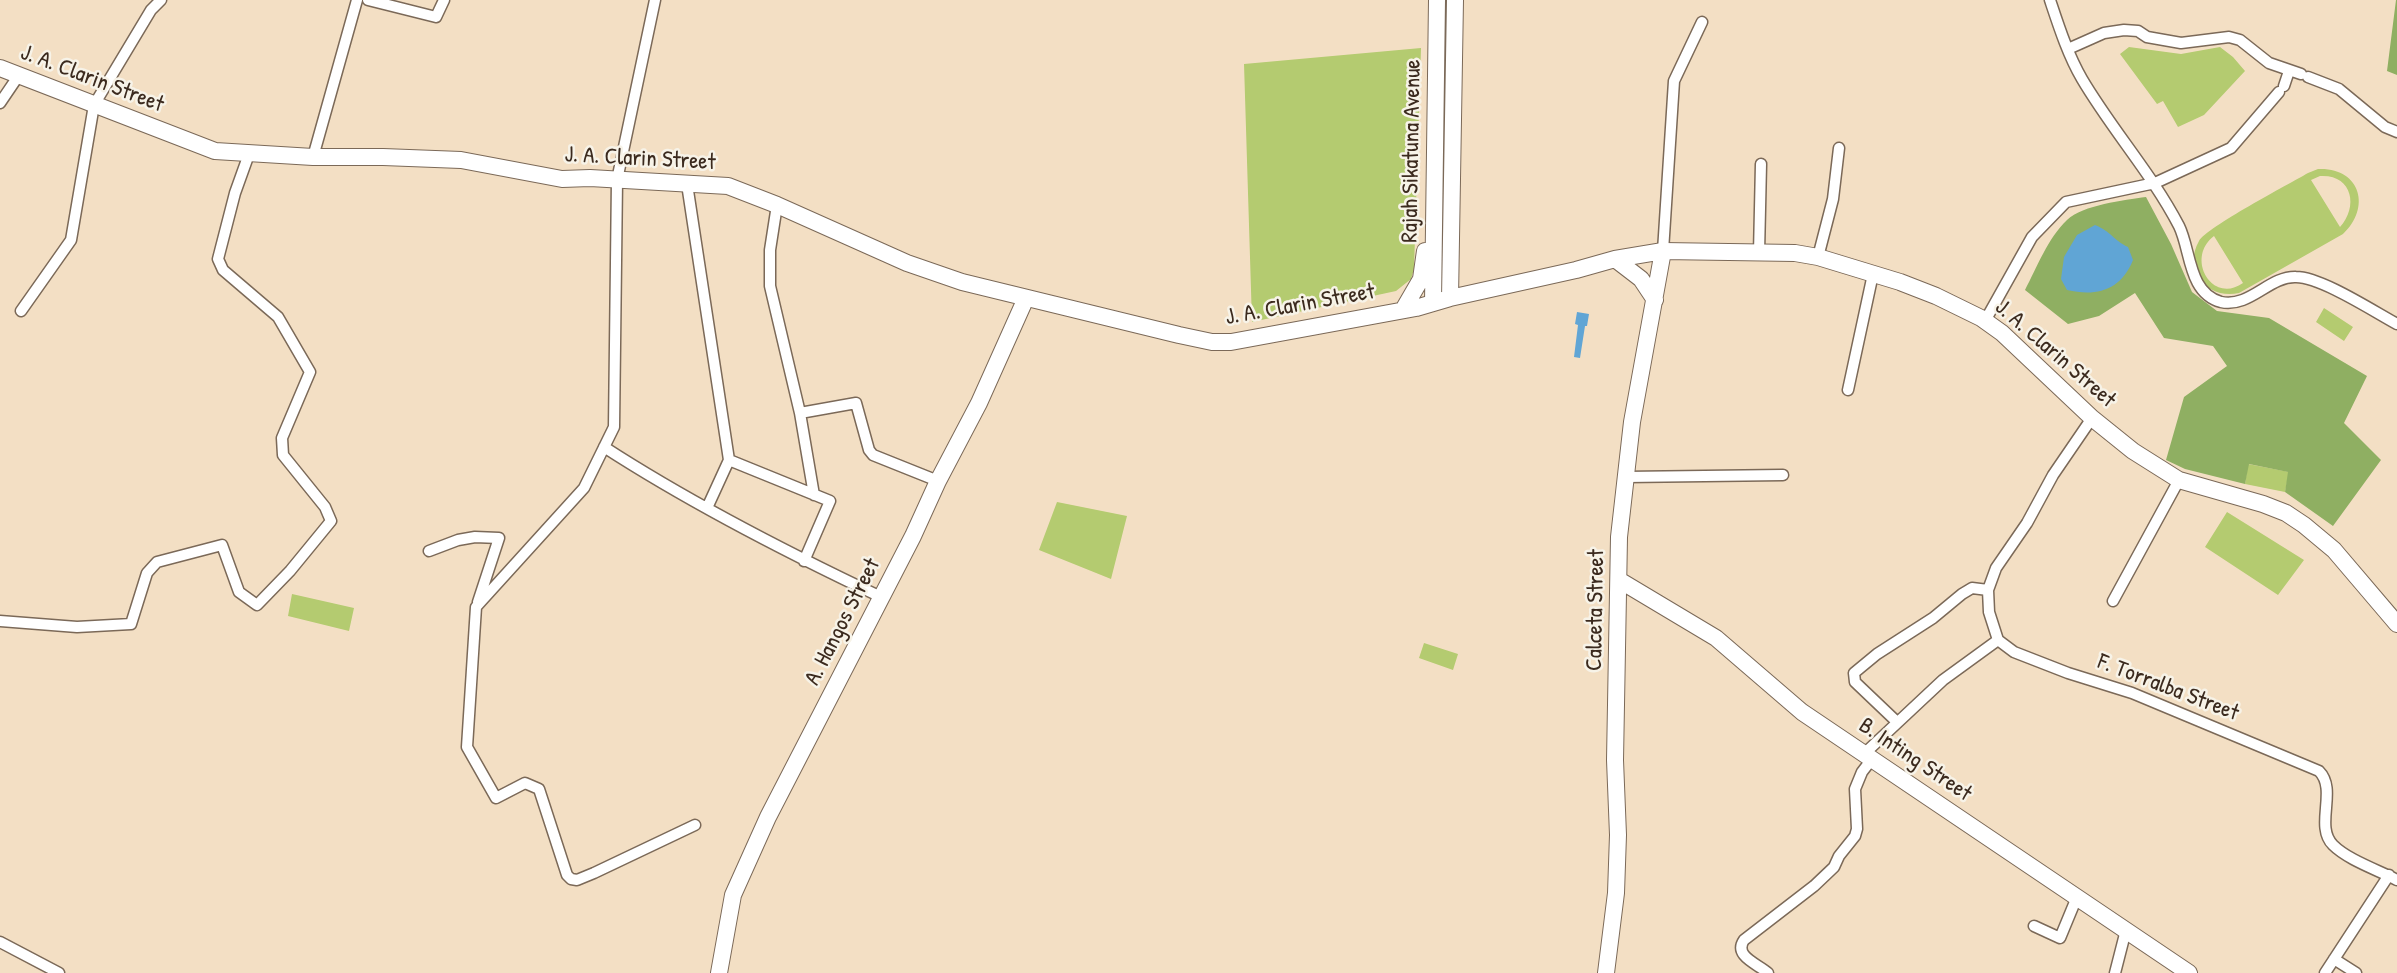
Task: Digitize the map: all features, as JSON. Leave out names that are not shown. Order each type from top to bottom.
[{"type":"main road","name":"Rajah Sikatuna Avenue","points":[[1433,303],[1437,0]]},
{"type":"main road","points":[[1450,298],[1455,0]]},
{"type":"main road","points":[[1436,55],[1454,54]]},
{"type":"main road","name":"J. A. Clarin Street","points":[[0,68],[215,151],[249,155],[461,160],[562,179],[727,186],[777,205],[907,263],[962,282],[1212,342],[1231,342],[1404,310],[1615,259],[1663,251],[1795,253],[1818,257],[1936,296],[1985,321],[2002,333],[2092,418],[2133,451],[2179,480],[2263,504],[2286,513],[2304,525],[2334,550],[2397,624]]},
{"type":"main road","points":[[1404,310],[1421,279],[1425,247],[1434,230]]},
{"type":"main road","name":"Calceta Street","points":[[1606,973],[1616,893],[1615,760],[1619,537],[1632,422],[1663,251]]},
{"type":"main road","points":[[1615,259],[1641,279],[1655,300]]},
{"type":"main road","name":"A. Hangos Street","points":[[719,973],[733,895],[740,876],[979,403],[1026,298]]},
{"type":"main road","name":"B. Inting Street","points":[[1619,580],[1716,638],[1802,712],[2189,973]]},
{"type":"street","points":[[21,311],[71,240],[94,105],[151,10],[161,0]]},
{"type":"street","points":[[313,157],[357,0]]},
{"type":"street","points":[[368,0],[436,17],[444,0]]},
{"type":"street","points":[[476,607],[584,488],[614,427],[617,180],[655,0]]},
{"type":"street","points":[[2050,0],[2081,77],[2155,184],[2186,241],[2196,281],[2207,294],[2222,302],[2238,301],[2251,297],[2277,281],[2297,276],[2331,289],[2397,324]]},
{"type":"street","points":[[1663,251],[1674,81],[1702,22]]},
{"type":"street","points":[[2068,49],[2104,33],[2124,30],[2138,31],[2147,37],[2181,43],[2229,37],[2240,40],[2269,63],[2339,89],[2385,127],[2397,132]]},
{"type":"street","points":[[1985,321],[2032,237],[2066,202],[2155,184],[2231,148],[2281,89],[2289,71]]},
{"type":"street","points":[[0,103],[19,75]]},
{"type":"street","points":[[1818,257],[1833,200],[1839,148]]},
{"type":"street","points":[[0,621],[77,627],[131,624],[147,573],[158,562],[222,545],[239,592],[257,605],[290,571],[331,521],[325,507],[284,455],[282,438],[310,373],[278,317],[223,270],[218,259],[235,194],[249,155]]},
{"type":"street","points":[[1759,253],[1761,164]]},
{"type":"street","points":[[687,184],[729,460],[707,508]]},
{"type":"street","points":[[777,205],[770,250],[770,286],[800,413],[814,495]]},
{"type":"street","points":[[1848,390],[1873,274]]},
{"type":"street","points":[[800,413],[856,403],[869,450],[873,455],[938,481]]},
{"type":"street","points":[[1768,973],[1750,962],[1740,945],[1834,867],[1855,836],[1855,789],[1862,772],[1869,756],[1897,722],[1943,680],[1998,640],[1989,612],[1988,590],[1996,568],[2027,523],[2053,475],[2092,418]]},
{"type":"street","points":[[604,447],[651,477],[804,561],[881,597]]},
{"type":"street","points":[[729,460],[830,501],[804,561]]},
{"type":"street","points":[[1626,477],[1783,475]]},
{"type":"street","points":[[2113,601],[2179,480]]},
{"type":"street","points":[[429,551],[458,540],[475,537],[499,538],[476,607],[467,747],[496,798],[525,783],[539,789],[570,879],[586,877],[695,825]]},
{"type":"street","points":[[1897,722],[1855,681],[1854,673],[1877,654],[1933,618],[1962,594],[1972,588],[1988,590]]},
{"type":"street","name":"F. Torralba Street","points":[[1998,640],[2014,652],[2068,673],[2132,693],[2319,771],[2327,782],[2326,831],[2331,843],[2393,878],[2325,973]]},
{"type":"street","points":[[2034,926],[2060,938],[2077,897]]},
{"type":"street","points":[[2115,973],[2126,930]]},
{"type":"street","points":[[0,942],[54,972]]},
{"type":"street","points":[[2334,959],[2356,973]]},
{"type":"green space","points":[[2397,0],[2397,75],[2387,71]]},
{"type":"green space","points":[[2129,47],[2181,54],[2220,47],[2245,71],[2204,115],[2178,127],[2163,101],[2157,104],[2120,54]]},
{"type":"green space","points":[[1421,48],[1414,269],[1411,279],[1396,291],[1252,322],[1244,64]]},
{"type":"green space","points":[[2318,169],[2332,170],[2352,182],[2359,201],[2352,223],[2343,234],[2239,293],[2228,294],[2208,288],[2201,281],[2194,263],[2199,241],[2232,216]],"holes":[[[2320,176],[2339,180],[2349,193],[2349,210],[2340,227],[2311,180]],[[2214,236],[2243,283],[2232,288],[2221,288],[2206,276],[2202,256],[2206,245]]]},
{"type":"green space","points":[[2146,197],[2192,292],[2217,311],[2269,318],[2367,376],[2344,423],[2381,460],[2333,526],[2285,492],[2288,472],[2249,464],[2245,484],[2185,469],[2166,460],[2184,397],[2227,366],[2213,346],[2164,338],[2135,293],[2099,316],[2068,324],[2025,290],[2049,244],[2067,220],[2093,207]]},
{"type":"green space","points":[[2324,308],[2353,327],[2344,341],[2316,322]]},
{"type":"green space","points":[[2248,464],[2289,472],[2285,492],[2245,484]]},
{"type":"green space","points":[[1057,502],[1127,516],[1111,579],[1039,550]]},
{"type":"green space","points":[[2227,512],[2304,560],[2278,595],[2205,547]]},
{"type":"green space","points":[[292,594],[354,608],[349,631],[288,616]]},
{"type":"green space","points":[[1424,643],[1458,654],[1453,670],[1419,658]]},
{"type":"water","points":[[2095,225],[2128,247],[2133,260],[2122,278],[2107,289],[2088,292],[2067,290],[2061,279],[2064,257],[2077,235]]},
{"type":"water","points":[[1577,312],[1589,314],[1580,358],[1574,357]]}]
